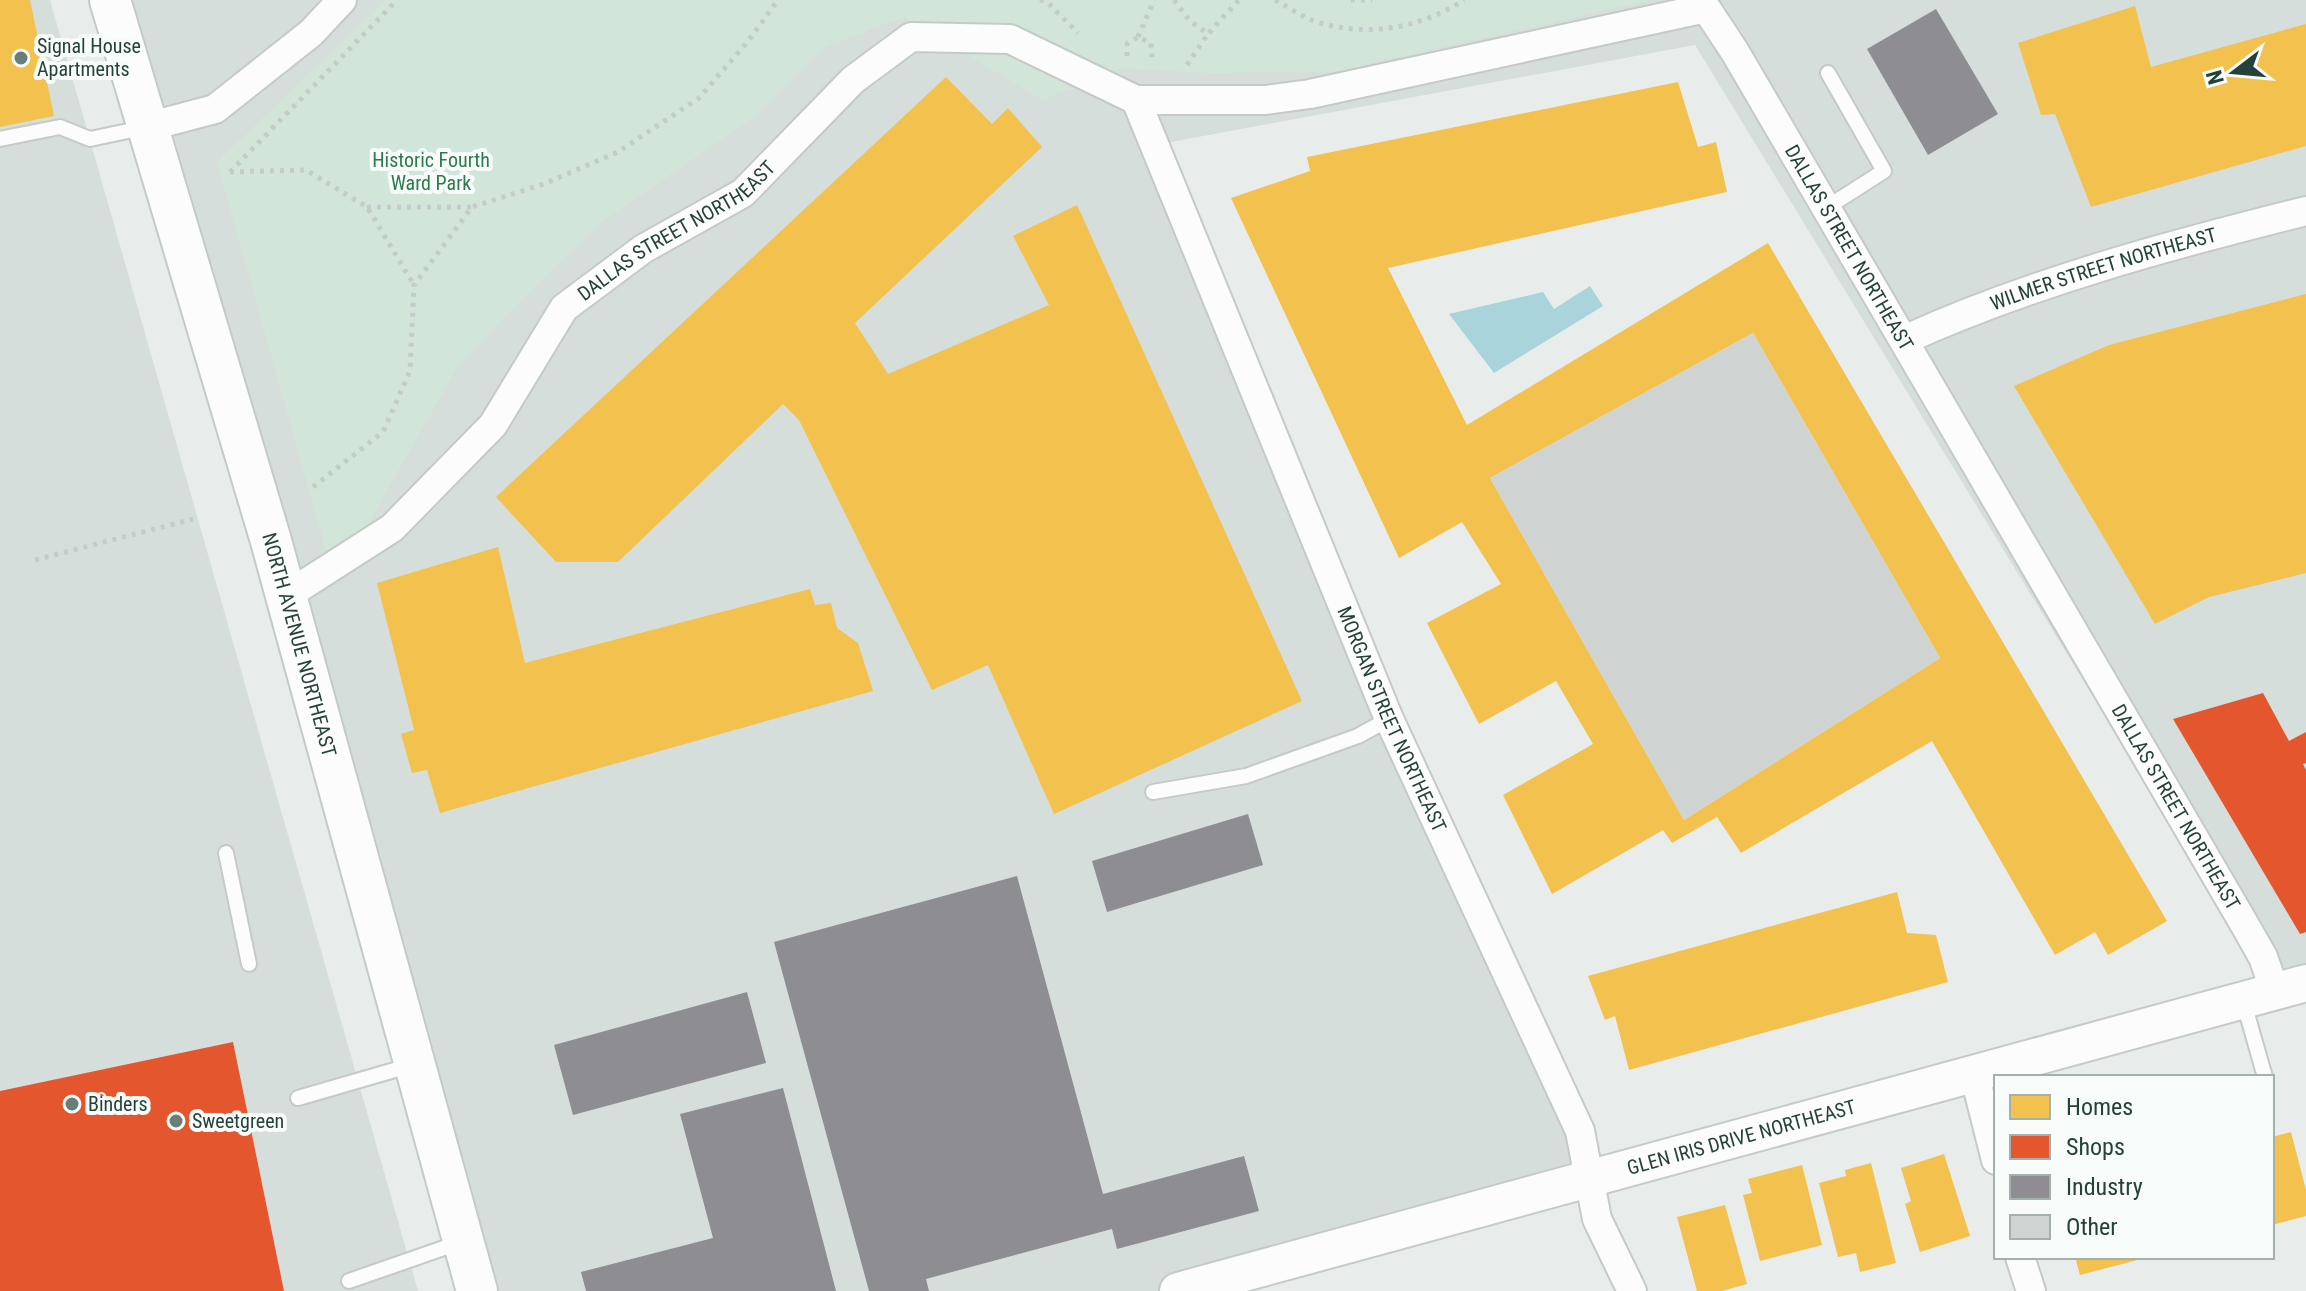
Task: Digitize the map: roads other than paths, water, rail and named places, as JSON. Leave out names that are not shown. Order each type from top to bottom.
[{"type":"main road","name":"NORTH AVENUE NORTHEAST","points":[[110,0],[286,596],[477,1291]]},
{"type":"street","points":[[147,127],[215,109],[311,33],[342,0]]},
{"type":"street","name":"DALLAS STREET NORTHEAST","points":[[286,596],[392,528],[493,425],[564,308],[643,249],[743,193],[853,80],[911,37],[1010,39],[1136,100],[1266,100],[1310,94],[1706,8],[1735,52],[2263,957],[2275,991]]},
{"type":"street","name":"MORGAN STREET NORTHEAST","points":[[1136,100],[1389,719],[1580,1131],[1597,1219],[1632,1291]]},
{"type":"street","name":"WILMER STREET NORTHEAST","points":[[1904,340],[1954,318],[2066,278],[2306,211]]},
{"type":"street","name":"GLEN IRIS DRIVE NORTHEAST","points":[[1178,1291],[1246,1282],[1589,1179],[1974,1073],[2032,1068],[2275,991]]},
{"type":"street","points":[[1974,1073],[1994,1152]]},
{"type":"street","points":[[2021,1259],[2031,1291]]},
{"type":"lane","points":[[1826,208],[1884,171],[1828,73]]},
{"type":"lane","points":[[0,139],[60,127],[90,139],[147,127]]},
{"type":"lane","points":[[1153,792],[1246,776],[1358,736],[1389,719]]},
{"type":"lane","points":[[226,853],[249,964]]},
{"type":"lane","points":[[2265,1075],[2275,991]]},
{"type":"lane","points":[[298,1098],[416,1063]]},
{"type":"lane","points":[[349,1281],[465,1240]]},
{"type":"water","points":[[1590,286],[1603,306],[1494,373],[1449,314],[1543,292],[1554,309]]},
{"type":"place","name":"Signal House Apartments","points":[[21,58]]},
{"type":"place","name":"Binders","points":[[72,1104]]},
{"type":"place","name":"Sweetgreen","points":[[176,1121]]},
{"type":"park label","name":"Historic Fourth Ward Park","points":[[431,172]]}]
